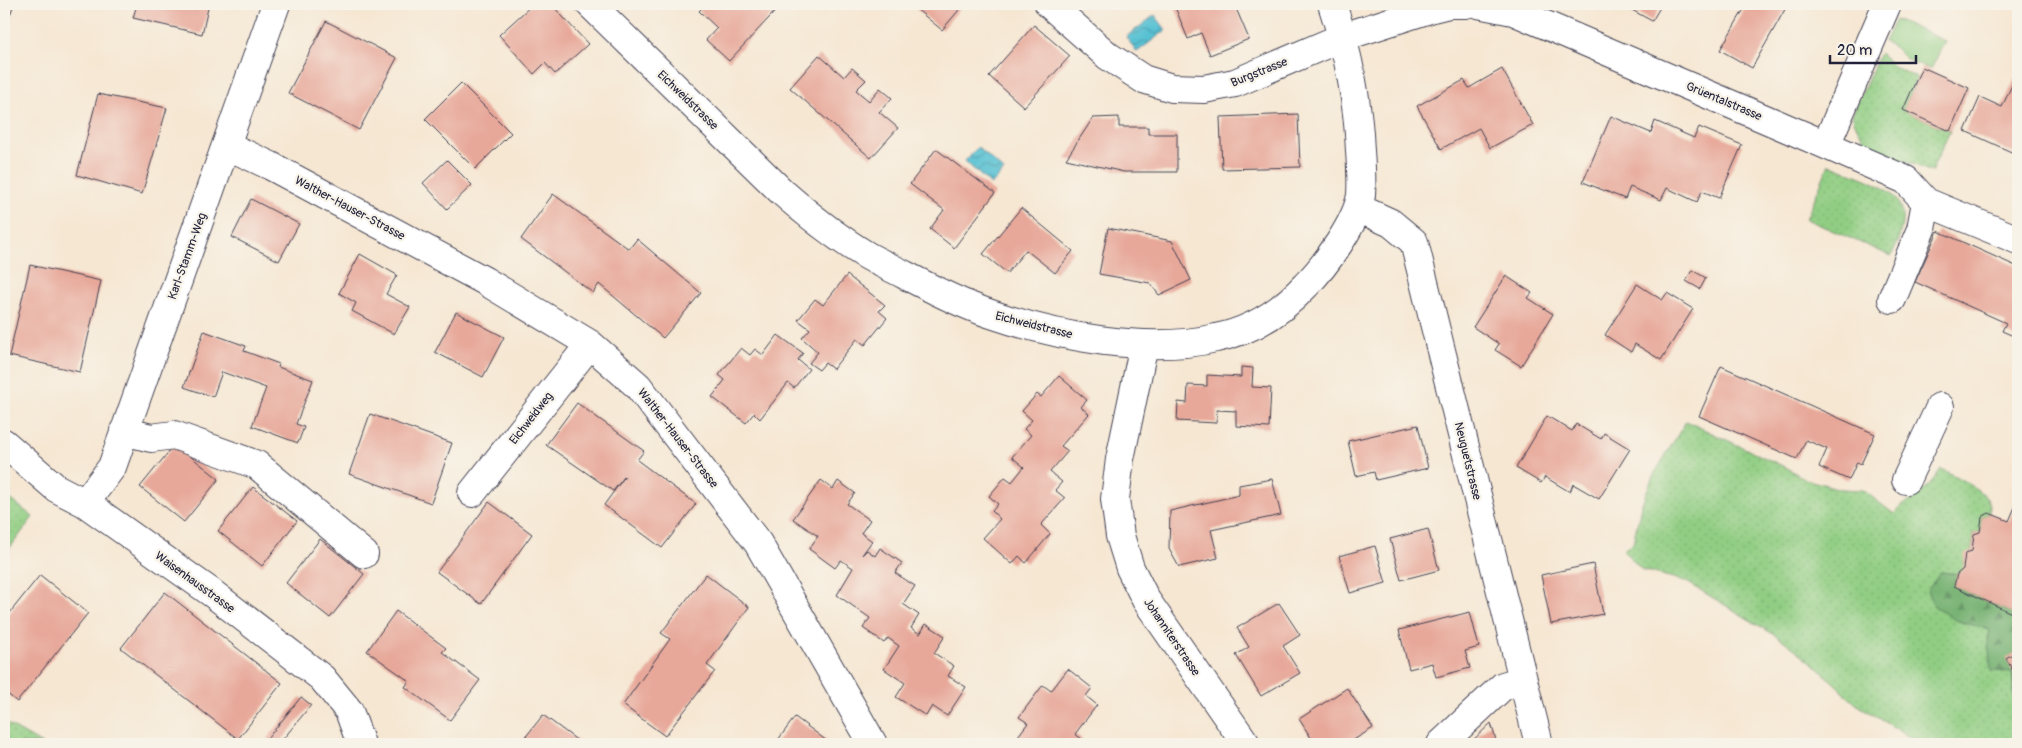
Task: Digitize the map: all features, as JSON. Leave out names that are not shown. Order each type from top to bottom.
[{"type":"street","name":"Karl-Stamm-Weg","points":[[85,503],[112,467],[276,4]]},
{"type":"street","name":"Eichweidstrasse","points":[[590,4],[781,191],[803,210],[866,255],[953,299],[993,315],[1074,336],[1144,344],[1189,342],[1216,338],[1240,331],[1268,316],[1298,294],[1318,273],[1336,246],[1358,208],[1361,182],[1359,127],[1353,81],[1343,37]]},
{"type":"street","name":"Burgstrasse","points":[[1049,4],[1108,56],[1142,79],[1172,88],[1204,89],[1235,83],[1343,37]]},
{"type":"street","points":[[1332,4],[1343,37],[1433,8],[1449,4],[1466,4]]},
{"type":"street","name":"Grüentalstrasse","points":[[1478,4],[1513,11],[1906,180],[1926,202]]},
{"type":"street","points":[[1826,145],[1887,4]]},
{"type":"street","name":"Walther-Hauser-Strasse","points":[[226,145],[271,166],[485,280],[590,344],[638,386],[758,543],[873,744]]},
{"type":"street","points":[[1892,299],[1921,229],[1926,202],[2018,240]]},
{"type":"street","name":"Neuguetstrasse","points":[[1358,208],[1391,223],[1414,242],[1539,744]]},
{"type":"street","name":"Eichweidweg","points":[[472,492],[590,344]]},
{"type":"street","name":"Johanniterstrasse","points":[[1144,344],[1120,459],[1115,499],[1120,536],[1130,568],[1146,600],[1246,744]]},
{"type":"street","points":[[1906,480],[1940,407]]},
{"type":"street","points":[[124,431],[151,438],[174,435],[257,465],[364,554]]},
{"type":"street","name":"Waisenhausstrasse","points":[[4,443],[56,488],[85,503],[212,594],[322,678],[349,711],[361,744]]},
{"type":"street","points":[[1440,744],[1503,686],[1522,680]]},
{"type":"green space","points":[[1895,19],[1945,41],[1931,69],[1910,61],[1894,47],[1884,42]]},
{"type":"green space","points":[[1880,53],[1893,66],[1917,78],[1903,110],[1950,131],[1931,172],[1870,145],[1861,135],[1855,124],[1852,115]]},
{"type":"green space","points":[[1829,164],[1879,185],[1891,194],[1899,204],[1902,217],[1900,234],[1891,256],[1806,219]]},
{"type":"green space","points":[[1686,421],[1789,469],[1804,479],[1841,489],[1863,490],[1894,514],[1901,506],[1925,489],[1941,469],[1983,494],[1990,505],[1989,513],[1982,517],[1980,532],[1974,534],[1968,561],[1957,574],[1941,572],[1955,620],[1990,630],[1988,641],[2012,672],[2014,697],[2018,699],[2018,744],[1921,744],[1856,704],[1813,663],[1783,640],[1685,581],[1642,570],[1623,550],[1633,543],[1641,506],[1653,476]]},
{"type":"green space","points":[[4,494],[33,517],[4,556]]},
{"type":"green space","points":[[1941,572],[1957,574],[1955,586],[2018,616],[2018,699],[2014,697],[2012,672],[1991,671],[1988,641],[1990,630],[1955,620],[1934,606],[1927,591]]},
{"type":"green space","points":[[4,722],[42,744],[4,744]]},
{"type":"water","points":[[1155,15],[1166,30],[1137,52],[1126,37]]},
{"type":"water","points":[[978,147],[1004,171],[991,185],[965,161]]},
{"type":"building","points":[[4,4],[14,4],[4,31]]},
{"type":"building","points":[[137,4],[209,4],[202,34],[133,18]]},
{"type":"building","points":[[533,4],[551,4],[588,44],[555,74],[545,63],[534,74],[499,35]]},
{"type":"building","points":[[706,4],[782,4],[729,61],[706,40],[717,28],[699,11]]},
{"type":"building","points":[[910,4],[964,4],[942,30]]},
{"type":"building","points":[[1183,4],[1226,4],[1228,9],[1235,6],[1249,39],[1210,55],[1201,33],[1188,39],[1175,7]]},
{"type":"building","points":[[1621,4],[1662,4],[1652,21]]},
{"type":"building","points":[[1747,4],[1788,4],[1752,68],[1720,50]]},
{"type":"building","points":[[326,21],[397,58],[359,130],[288,93]]},
{"type":"building","points":[[1034,25],[1070,56],[1024,107],[989,76]]},
{"type":"building","points":[[819,55],[844,77],[852,68],[866,80],[856,90],[869,101],[880,88],[892,98],[879,112],[898,128],[871,158],[790,88]]},
{"type":"building","points":[[1922,67],[1969,88],[1950,131],[1903,110]]},
{"type":"building","points":[[1502,69],[1533,125],[1490,148],[1479,128],[1441,149],[1417,106],[1464,80],[1469,88]]},
{"type":"building","points":[[2016,76],[2018,77],[2018,155],[1965,131],[1980,97],[2002,107]]},
{"type":"building","points":[[461,83],[511,133],[475,169],[425,119]]},
{"type":"building","points":[[98,94],[167,108],[142,194],[77,175]]},
{"type":"building","points":[[1298,114],[1300,167],[1222,169],[1220,117]]},
{"type":"building","points":[[1611,116],[1651,133],[1655,121],[1694,138],[1699,127],[1742,145],[1719,198],[1702,191],[1697,202],[1667,188],[1661,200],[1630,187],[1625,199],[1583,182]]},
{"type":"building","points":[[1119,117],[1119,127],[1148,127],[1148,134],[1177,134],[1177,172],[1124,172],[1066,159],[1093,118]]},
{"type":"building","points":[[936,149],[995,193],[954,248],[930,229],[944,210],[910,184]]},
{"type":"building","points":[[447,160],[472,185],[447,209],[423,183]]},
{"type":"building","points":[[553,194],[629,249],[637,239],[701,293],[663,338],[599,284],[593,293],[521,239]]},
{"type":"building","points":[[251,199],[299,224],[279,261],[232,237]]},
{"type":"building","points":[[1021,208],[1073,251],[1055,273],[1026,250],[1007,273],[983,254]]},
{"type":"building","points":[[1108,228],[1172,241],[1191,280],[1159,295],[1150,283],[1099,274]]},
{"type":"building","points":[[1938,231],[2018,267],[2018,338],[2002,331],[2006,323],[1915,282]]},
{"type":"building","points":[[360,254],[397,275],[386,294],[410,307],[394,334],[352,311],[356,303],[339,293]]},
{"type":"building","points":[[30,265],[101,281],[80,372],[9,356]]},
{"type":"building","points":[[1692,270],[1706,278],[1700,289],[1686,281]]},
{"type":"building","points":[[847,275],[885,305],[879,311],[887,318],[865,345],[857,339],[833,369],[825,363],[819,370],[809,363],[818,352],[802,338],[810,329],[798,320],[815,299],[823,305]]},
{"type":"building","points":[[1506,276],[1532,293],[1528,298],[1553,314],[1521,366],[1495,350],[1499,344],[1473,327]]},
{"type":"building","points":[[1637,284],[1662,300],[1667,293],[1693,309],[1661,360],[1635,344],[1631,352],[1605,335]]},
{"type":"building","points":[[456,312],[504,337],[483,377],[435,352]]},
{"type":"building","points":[[204,331],[246,346],[244,351],[279,364],[278,367],[313,380],[296,424],[304,427],[298,443],[252,426],[266,388],[222,372],[213,397],[184,387]]},
{"type":"building","points":[[778,335],[803,353],[798,360],[809,369],[794,388],[788,383],[760,419],[754,413],[746,423],[712,397],[725,380],[719,375],[741,348],[750,355],[755,349],[763,355]]},
{"type":"building","points":[[1721,366],[1875,434],[1861,464],[1857,462],[1849,480],[1819,467],[1827,449],[1806,440],[1797,459],[1699,416]]},
{"type":"building","points":[[1241,367],[1253,368],[1252,387],[1271,388],[1269,428],[1236,426],[1236,411],[1217,410],[1216,423],[1177,421],[1178,402],[1187,403],[1188,385],[1207,386],[1207,375],[1241,377]]},
{"type":"building","points":[[1059,376],[1087,400],[1081,407],[1089,414],[1061,446],[1068,451],[1050,472],[1062,482],[1055,490],[1065,498],[1041,525],[1050,534],[1026,563],[1019,556],[1012,564],[983,538],[1000,519],[992,511],[998,504],[989,496],[1005,477],[1012,482],[1024,467],[1012,457],[1031,435],[1024,429],[1032,420],[1022,411],[1037,394],[1041,397]]},
{"type":"building","points":[[577,403],[644,451],[637,460],[696,504],[662,548],[604,505],[625,476],[613,491],[546,445]]},
{"type":"building","points":[[370,414],[452,443],[431,503],[349,474]]},
{"type":"building","points":[[1547,416],[1572,431],[1576,424],[1601,439],[1604,433],[1630,449],[1599,499],[1573,484],[1570,492],[1545,477],[1541,483],[1516,468]]},
{"type":"building","points":[[1418,425],[1428,468],[1376,480],[1374,472],[1356,476],[1348,441]]},
{"type":"building","points":[[175,444],[219,479],[184,522],[140,487]]},
{"type":"building","points":[[1272,479],[1281,515],[1211,530],[1218,558],[1179,567],[1169,549],[1170,511],[1239,495],[1239,485]]},
{"type":"building","points":[[821,480],[833,489],[838,481],[855,493],[847,504],[870,520],[861,533],[872,541],[862,555],[867,550],[875,556],[880,548],[902,563],[895,573],[915,586],[903,604],[919,615],[911,628],[920,634],[926,624],[945,636],[934,653],[954,666],[948,676],[966,687],[947,716],[932,706],[926,716],[896,697],[905,683],[884,669],[899,646],[888,638],[884,643],[863,628],[870,618],[837,595],[853,568],[841,560],[835,568],[809,549],[818,536],[793,519]]},
{"type":"building","points":[[253,487],[297,521],[262,566],[218,531]]},
{"type":"building","points":[[2018,500],[2018,616],[1954,586],[1957,574],[1963,569],[1965,553],[1972,551],[1974,534],[1980,532],[1982,517],[1989,513],[2009,521]]},
{"type":"building","points":[[489,502],[532,534],[481,604],[437,572]]},
{"type":"building","points":[[1428,529],[1439,570],[1401,580],[1390,539]]},
{"type":"building","points":[[320,539],[364,574],[330,618],[286,583]]},
{"type":"building","points":[[1375,546],[1386,583],[1350,593],[1339,556]]},
{"type":"building","points":[[1593,564],[1603,614],[1551,624],[1541,575]]},
{"type":"building","points":[[706,574],[749,607],[707,665],[715,671],[665,736],[623,705],[670,639],[661,633]]},
{"type":"building","points":[[40,575],[88,613],[17,702],[4,691],[4,620]]},
{"type":"building","points":[[165,592],[282,683],[238,739],[121,648]]},
{"type":"building","points":[[1279,603],[1300,635],[1283,646],[1300,673],[1261,696],[1236,655],[1249,647],[1237,628]]},
{"type":"building","points":[[396,611],[446,648],[442,652],[480,680],[450,720],[405,687],[409,681],[367,651]]},
{"type":"building","points":[[1470,612],[1479,647],[1465,651],[1470,668],[1436,677],[1432,663],[1409,669],[1399,630]]},
{"type":"building","points":[[2018,651],[2018,670],[2014,673],[2006,658]]},
{"type":"building","points":[[1068,669],[1092,688],[1086,696],[1097,705],[1075,734],[1082,739],[1078,744],[1021,744],[1015,740],[1028,723],[1019,717],[1043,685],[1051,691]]},
{"type":"building","points":[[1347,688],[1373,728],[1347,744],[1315,744],[1299,719]]},
{"type":"building","points":[[301,697],[311,705],[279,744],[274,744],[267,739]]},
{"type":"building","points":[[543,715],[582,744],[520,744]]},
{"type":"building","points":[[795,717],[831,744],[775,744]]},
{"type":"building","points":[[1491,723],[1497,744],[1469,744]]}]
